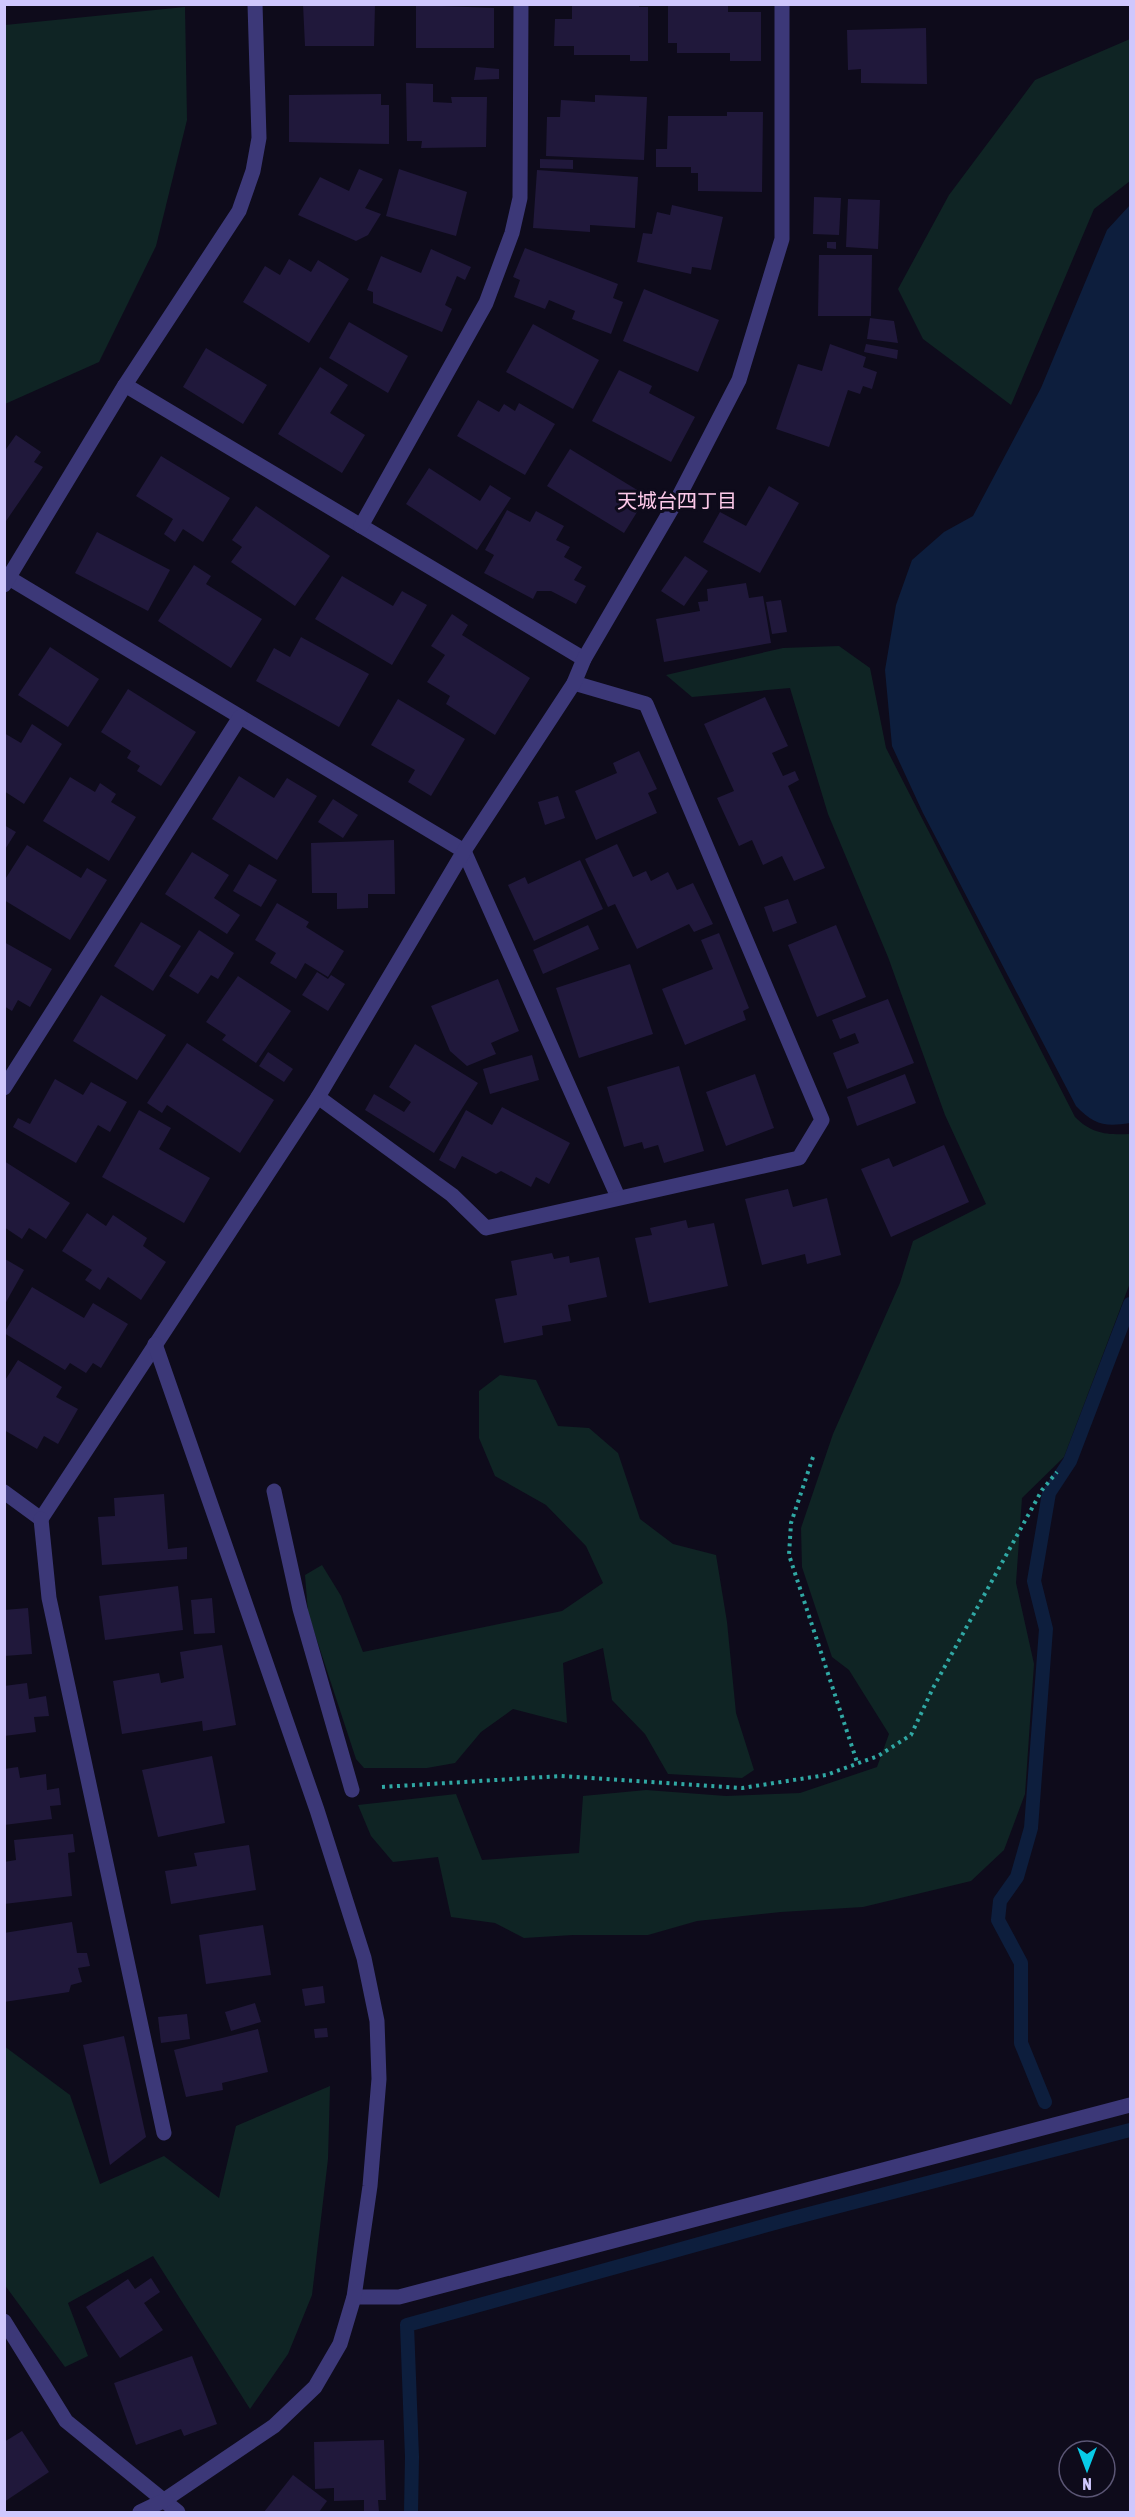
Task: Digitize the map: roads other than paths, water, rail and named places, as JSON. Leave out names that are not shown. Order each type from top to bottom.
[{"type":"street","points":[[255,4],[259,138],[254,171],[238,211],[125,385],[7,581],[464,851],[618,1197]]},
{"type":"street","points":[[361,526],[486,303],[512,233],[520,198],[521,4]]},
{"type":"street","points":[[164,2133],[49,1598],[41,1518],[318,1097],[464,851],[574,683],[584,659],[678,498],[739,380],[782,239],[782,4]]},
{"type":"street","points":[[125,385],[584,659]]},
{"type":"street","points":[[318,1097],[452,1195],[486,1228],[799,1158],[822,1120],[646,704],[574,683]]},
{"type":"street","points":[[4,1088],[240,717]]},
{"type":"street","points":[[140,2512],[163,2501],[274,2426],[315,2387],[340,2344],[354,2297],[370,2186],[379,2079],[377,2021],[364,1958],[317,1810],[154,1344]]},
{"type":"street","points":[[274,1491],[300,1608],[352,1790]]},
{"type":"street","points":[[4,1492],[41,1518]]},
{"type":"street","points":[[354,2297],[399,2297],[1131,2105]]},
{"type":"street","points":[[4,2321],[66,2421],[178,2512]]},
{"type":"water","points":[[1130,205],[1130,1123],[1114,1125],[1094,1121],[1076,1106],[923,813],[892,746],[885,670],[896,605],[912,560],[944,532],[973,516],[1041,388],[1107,230]]},
{"type":"waterway","points":[[1045,2102],[1021,2043],[1021,1963],[998,1920],[1000,1901],[1017,1877],[1031,1828],[1046,1629],[1034,1581],[1049,1493],[1070,1461],[1130,1304]]},
{"type":"waterway","points":[[411,2512],[412,2457],[407,2325],[782,2221],[1130,2130]]},
{"type":"district","name":"天城台四丁目","points":[[677,500]]}]
